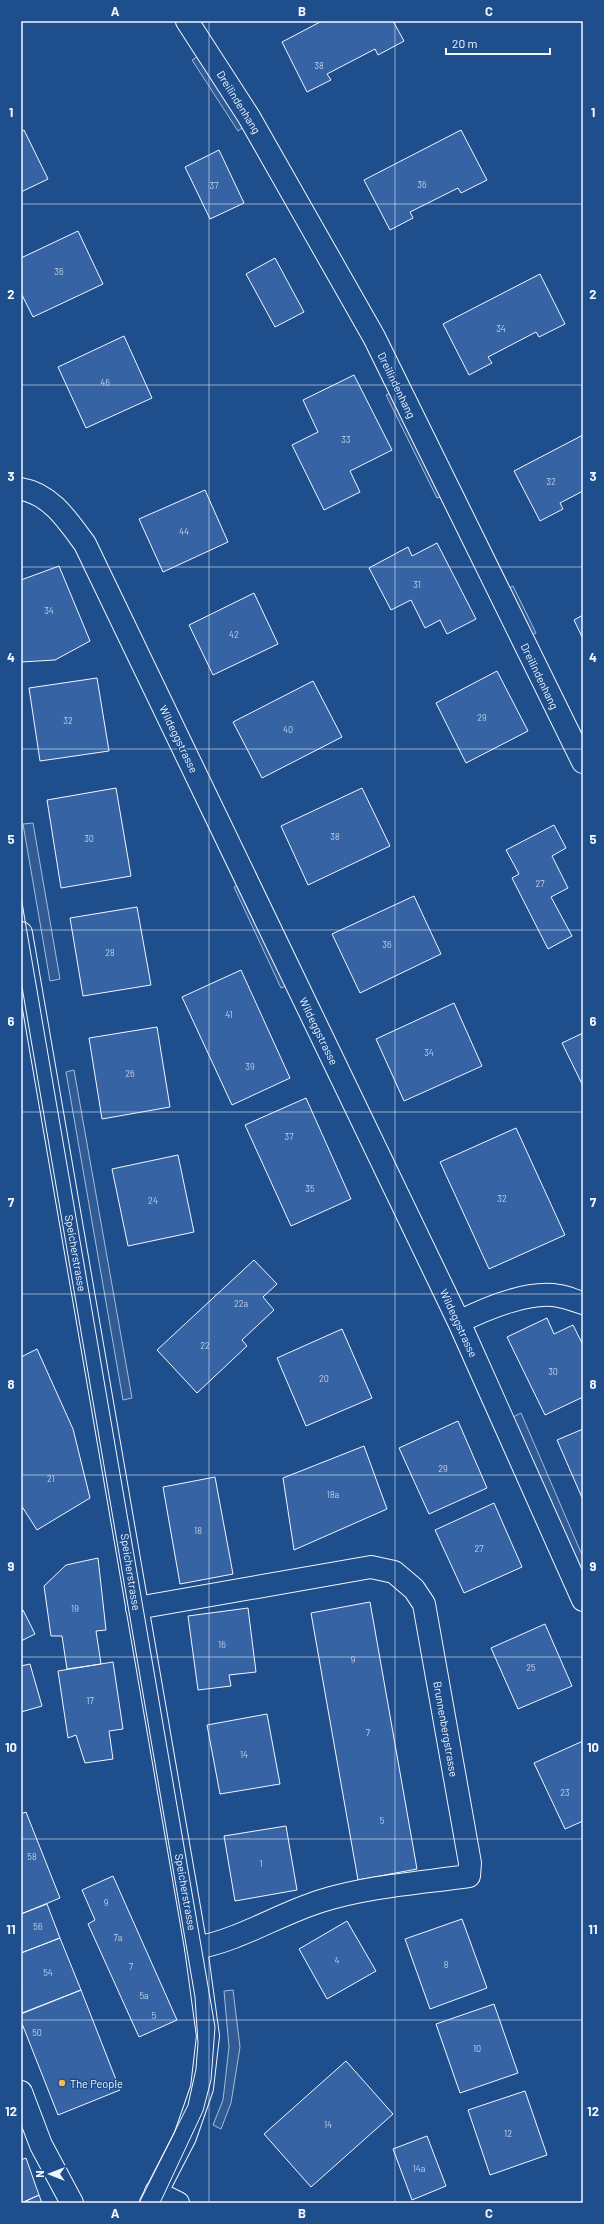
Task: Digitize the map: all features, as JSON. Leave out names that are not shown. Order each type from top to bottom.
[{"type":"street","name":"Dreilindenhang","points":[[187,21],[249,117],[374,336],[583,762]]},
{"type":"street","name":"Wildeggstrasse","points":[[21,489],[29,490],[48,500],[66,519],[85,544],[460,1322],[583,1600]]},
{"type":"street","name":"Speicherstrasse","points":[[21,933],[196,1948],[208,2036],[202,2088],[185,2137],[154,2198]]},
{"type":"street","points":[[460,1322],[487,1309],[529,1297],[558,1295],[583,1303]]},
{"type":"street","name":"Brunnenbergstrasse","points":[[137,1608],[371,1567],[394,1572],[414,1589],[424,1604],[470,1863],[469,1876],[343,1895],[320,1902],[229,1938],[196,1948]]},
{"type":"street","points":[[21,2092],[41,2145],[72,2203]]},
{"type":"street","points":[[154,2198],[178,2203]]},
{"type":"shaded area","points":[[200,55],[246,125],[238,131],[192,60]]},
{"type":"shaded area","points":[[396,391],[448,494],[437,498],[386,395]]},
{"type":"shaded area","points":[[513,586],[536,633],[527,637],[505,590]]},
{"type":"shaded area","points":[[33,823],[60,979],[50,981],[23,824]]},
{"type":"shaded area","points":[[242,883],[291,984],[281,988],[234,887]]},
{"type":"shaded area","points":[[74,1070],[132,1398],[123,1400],[66,1072]]},
{"type":"shaded area","points":[[521,1413],[583,1557],[583,1580],[511,1418]]},
{"type":"shaded area","points":[[233,1990],[240,2047],[231,2103],[221,2129],[213,2125],[223,2100],[229,2047],[224,1991]]},
{"type":"building","points":[[322,21],[393,21],[404,41],[378,55],[375,49],[327,74],[331,80],[307,92],[282,42]]},
{"type":"building","points":[[24,130],[48,179],[21,192],[21,132]]},
{"type":"building","points":[[461,130],[487,180],[461,193],[458,188],[410,212],[413,218],[390,230],[364,180]]},
{"type":"building","points":[[219,150],[244,203],[210,219],[185,167]]},
{"type":"building","points":[[78,231],[103,284],[33,317],[21,293],[21,258]]},
{"type":"building","points":[[275,258],[304,312],[275,327],[246,274]]},
{"type":"building","points":[[540,274],[565,324],[539,337],[536,332],[488,357],[492,363],[469,375],[443,324]]},
{"type":"building","points":[[124,336],[152,398],[86,428],[58,367]]},
{"type":"building","points":[[354,375],[392,450],[350,471],[360,492],[324,510],[292,445],[318,432],[303,400]]},
{"type":"building","points":[[583,435],[583,491],[560,503],[563,509],[540,521],[514,471]]},
{"type":"building","points":[[205,490],[228,542],[163,572],[139,519]]},
{"type":"building","points":[[437,543],[476,619],[447,634],[440,620],[425,628],[411,600],[391,610],[369,568],[408,547],[412,556]]},
{"type":"building","points":[[59,566],[90,641],[55,660],[21,662],[21,580]]},
{"type":"building","points":[[254,593],[278,644],[213,675],[189,625]]},
{"type":"building","points":[[583,615],[583,639],[574,620]]},
{"type":"building","points":[[497,671],[528,731],[466,763],[436,703]]},
{"type":"building","points":[[97,678],[109,751],[40,761],[29,688]]},
{"type":"building","points":[[313,681],[342,737],[262,778],[233,722]]},
{"type":"building","points":[[116,788],[131,876],[61,888],[47,800]]},
{"type":"building","points":[[362,788],[390,846],[308,885],[281,826]]},
{"type":"building","points":[[554,825],[566,848],[552,856],[568,888],[551,897],[572,936],[548,949],[512,878],[519,874],[506,850]]},
{"type":"building","points":[[414,896],[441,954],[360,993],[332,934]]},
{"type":"building","points":[[137,907],[151,985],[83,996],[70,918]]},
{"type":"building","points":[[241,970],[290,1078],[232,1105],[182,997]]},
{"type":"building","points":[[454,1003],[482,1066],[404,1101],[376,1039]]},
{"type":"building","points":[[157,1027],[170,1107],[102,1119],[89,1038]]},
{"type":"building","points":[[583,1033],[583,1086],[562,1043]]},
{"type":"building","points":[[306,1098],[351,1199],[291,1226],[245,1125]]},
{"type":"building","points":[[516,1128],[565,1235],[489,1269],[440,1162]]},
{"type":"building","points":[[178,1155],[194,1232],[128,1246],[112,1169]]},
{"type":"building","points":[[254,1260],[277,1284],[263,1297],[274,1310],[242,1340],[247,1346],[197,1393],[157,1350]]},
{"type":"building","points":[[547,1318],[554,1334],[573,1325],[583,1345],[583,1397],[545,1415],[507,1337]]},
{"type":"building","points":[[342,1329],[372,1398],[306,1426],[277,1358]]},
{"type":"building","points":[[37,1349],[73,1429],[90,1498],[37,1530],[21,1505],[21,1357]]},
{"type":"building","points":[[458,1421],[487,1488],[429,1514],[399,1448]]},
{"type":"building","points":[[583,1429],[583,1500],[557,1440]]},
{"type":"building","points":[[364,1446],[387,1509],[294,1550],[283,1478]]},
{"type":"building","points":[[215,1477],[233,1574],[180,1584],[163,1487]]},
{"type":"building","points":[[494,1503],[522,1567],[464,1593],[435,1530]]},
{"type":"building","points":[[98,1558],[106,1630],[96,1631],[101,1664],[67,1669],[62,1636],[51,1636],[44,1586],[66,1565]]},
{"type":"building","points":[[370,1602],[417,1869],[358,1880],[311,1613]]},
{"type":"building","points":[[248,1608],[256,1672],[229,1675],[231,1686],[198,1690],[188,1616]]},
{"type":"building","points":[[23,1610],[35,1634],[21,1641],[21,1611]]},
{"type":"building","points":[[545,1624],[572,1686],[518,1709],[491,1648]]},
{"type":"building","points":[[113,1662],[123,1729],[109,1731],[113,1759],[85,1763],[76,1735],[68,1738],[58,1671]]},
{"type":"building","points":[[30,1664],[42,1706],[21,1712],[21,1666]]},
{"type":"building","points":[[267,1714],[280,1784],[220,1794],[207,1725]]},
{"type":"building","points":[[583,1741],[583,1821],[565,1829],[534,1763]]},
{"type":"building","points":[[26,1812],[60,1898],[21,1914],[21,1814]]},
{"type":"building","points":[[286,1826],[297,1890],[235,1901],[224,1836]]},
{"type":"building","points":[[113,1876],[177,2020],[139,2037],[88,1924],[95,1920],[82,1890]]},
{"type":"building","points":[[47,1904],[60,1938],[21,1953],[21,1914]]},
{"type":"building","points":[[462,1919],[487,1988],[430,2009],[405,1939]]},
{"type":"building","points":[[347,1921],[376,1971],[327,1999],[299,1949]]},
{"type":"building","points":[[60,1938],[81,1990],[22,2013],[21,1953]]},
{"type":"building","points":[[81,1990],[120,2090],[58,2115],[21,2021],[21,2014]]},
{"type":"building","points":[[494,2004],[518,2073],[460,2093],[436,2024]]},
{"type":"building","points":[[346,2061],[393,2114],[311,2187],[264,2134]]},
{"type":"building","points":[[525,2091],[547,2155],[490,2175],[468,2110]]},
{"type":"building","points":[[427,2136],[446,2186],[412,2200],[393,2149]]},
{"type":"building","points":[[26,2158],[39,2195],[21,2203],[21,2160]]},
{"type":"building","points":[[39,2195],[42,2203],[22,2203]]},
{"type":"tram line","points":[[21,897],[215,2027],[211,2080],[203,2111],[160,2203]]},
{"type":"tram line","points":[[21,981],[195,1997],[198,2043],[196,2069],[188,2105],[139,2203]]},
{"type":"place","name":"The People","points":[[62,2083]]}]
